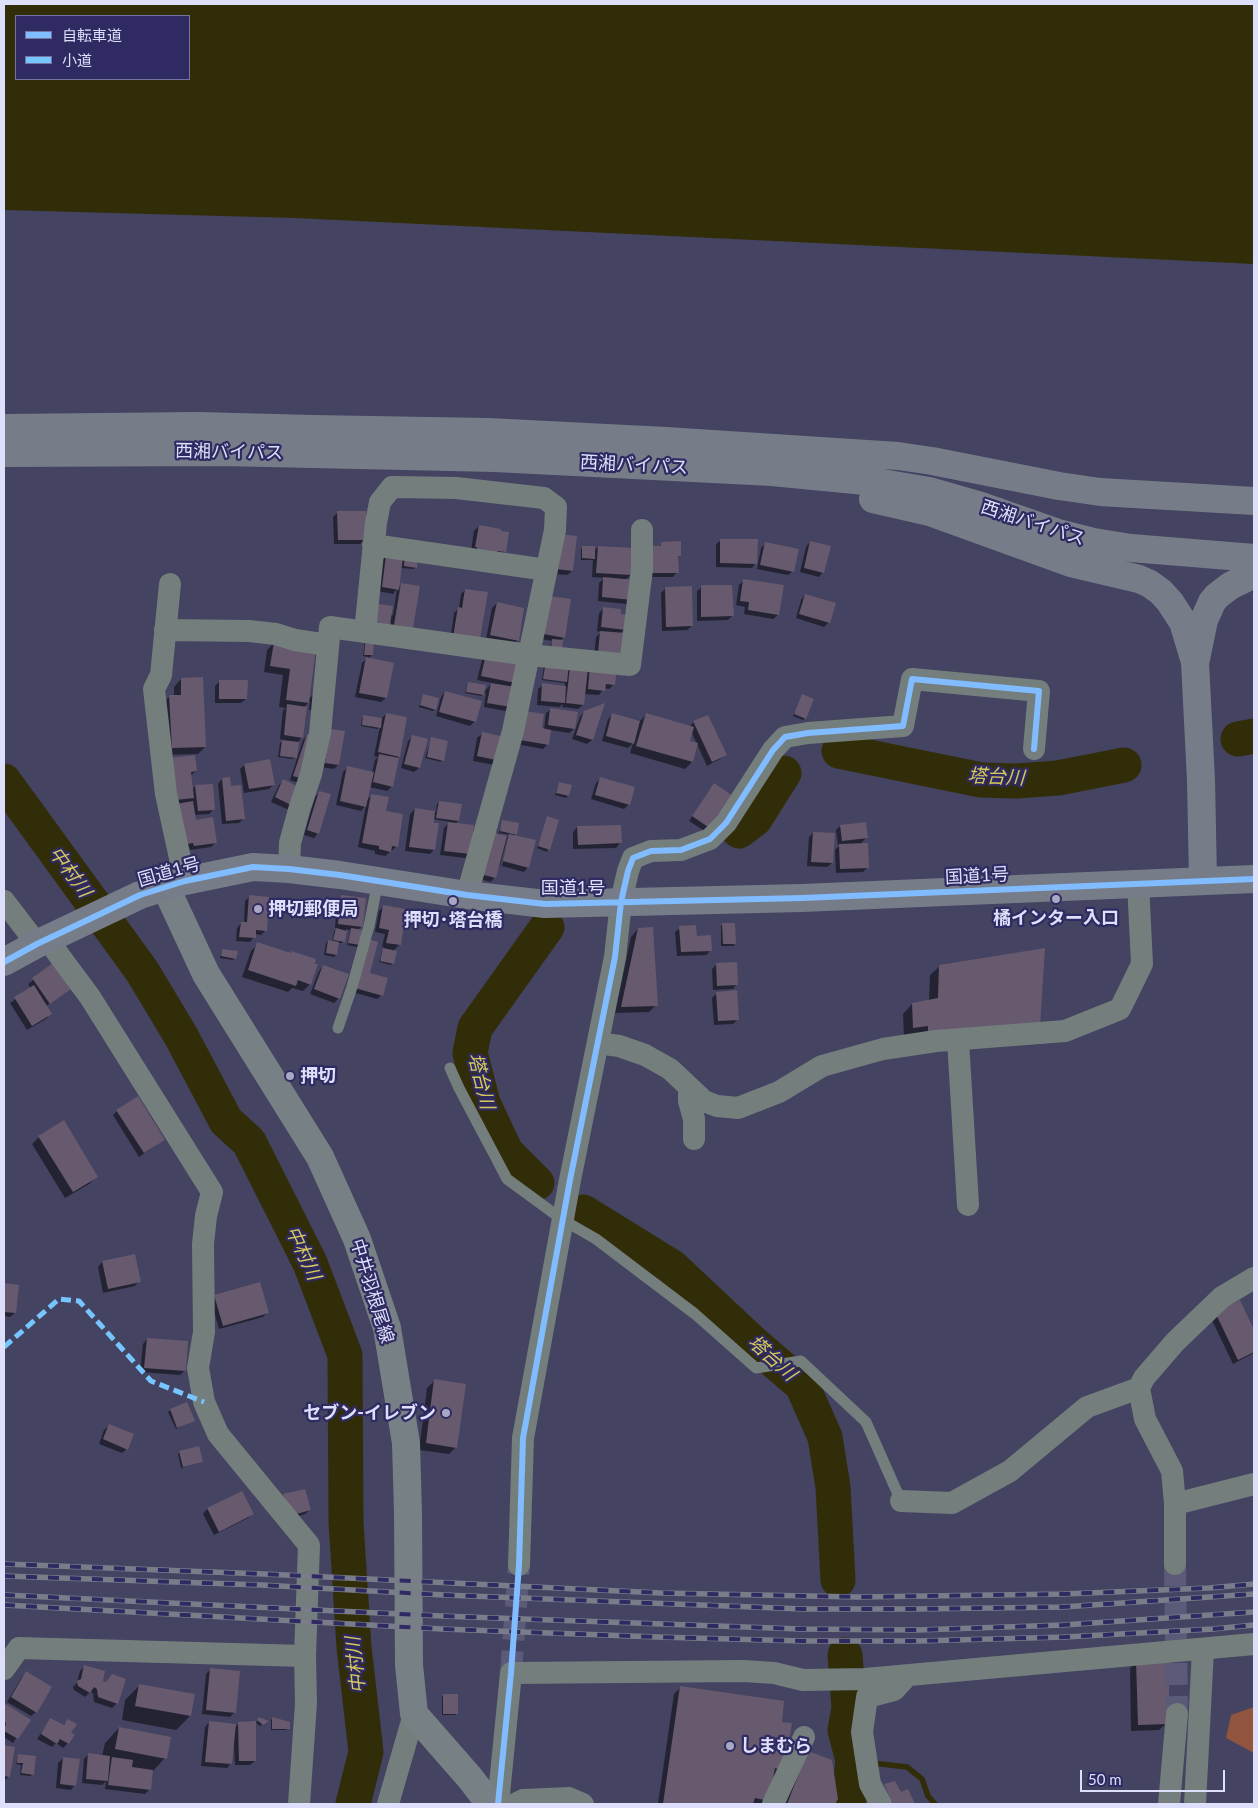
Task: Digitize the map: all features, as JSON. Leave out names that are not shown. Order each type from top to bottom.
[{"type":"highway","name":"西湘バイパス","points":[[4,453],[72,440],[198,426],[479,432],[666,441],[898,456],[1100,492],[1254,501]]},
{"type":"highway","name":"西湘バイパス","points":[[4,428],[72,440],[296,453],[495,458],[772,472],[876,482],[920,489],[955,498],[1031,525],[1094,542],[1131,548],[1254,558]]},
{"type":"highway","points":[[554,461],[856,496],[930,512],[1071,563],[1128,576],[1150,584],[1170,602],[1182,622],[1196,672]]},
{"type":"highway","points":[[1203,880],[1196,672],[1204,620],[1212,602],[1230,586],[1254,574]]},
{"type":"highway","name":"国道1号","points":[[4,962],[140,895],[176,884],[253,867],[289,869],[466,895],[545,904],[802,898],[1254,878]]},
{"type":"main road","name":"中井羽根尾線","points":[[176,884],[206,974],[320,1157],[357,1240],[387,1328],[406,1442],[409,1665],[414,1714]]},
{"type":"main road","points":[[414,1714],[490,1804]]},
{"type":"street","points":[[365,632],[376,523],[380,502],[392,487],[456,488],[544,498],[556,506],[555,530],[513,732],[466,895]]},
{"type":"street","points":[[289,869],[290,843],[311,774],[320,734],[330,627],[529,655],[630,664],[642,569],[642,530]]},
{"type":"street","points":[[374,545],[547,570]]},
{"type":"street","points":[[170,584],[160,676],[154,689],[176,884]]},
{"type":"street","points":[[165,630],[250,631],[276,634],[295,640],[328,645]]},
{"type":"street","points":[[519,1565],[523,1438],[562,1220],[615,957],[621,902],[633,858],[651,851],[681,850],[710,839],[726,823],[773,750],[785,737],[808,733],[903,726],[912,680],[1040,691],[1034,749]]},
{"type":"street","points":[[598,1042],[619,1046],[645,1055],[670,1069],[704,1100],[717,1106],[738,1108],[779,1092],[822,1066],[883,1049],[958,1040],[1064,1031],[1120,1009],[1142,964],[1138,883]]},
{"type":"street","points":[[4,901],[90,997],[212,1192],[202,1244],[204,1332],[198,1368],[204,1402],[218,1434],[309,1545],[305,1656],[306,1703],[299,1804]]},
{"type":"street","points":[[958,1040],[968,1205]]},
{"type":"street","points":[[689,1088],[689,1101],[694,1119],[694,1139]]},
{"type":"street","points":[[1175,1564],[1175,1504],[1172,1471],[1145,1419],[1139,1388],[1144,1378],[1175,1342],[1222,1297],[1254,1278]]},
{"type":"street","points":[[901,1501],[952,1503],[1010,1471],[1087,1407],[1139,1388]]},
{"type":"street","points":[[1175,1504],[1254,1484]]},
{"type":"street","points":[[498,1804],[511,1673],[744,1671],[774,1673],[803,1680],[865,1679],[1254,1644]]},
{"type":"street","points":[[4,1669],[19,1648],[305,1656]]},
{"type":"street","points":[[1195,1804],[1202,1650]]},
{"type":"street","points":[[881,1804],[870,1784],[862,1732],[867,1697],[894,1690],[907,1675]]},
{"type":"street","points":[[388,1804],[414,1714]]},
{"type":"street","points":[[1169,1804],[1177,1714]]},
{"type":"street","points":[[773,1804],[804,1738]]},
{"type":"street","points":[[515,1804],[523,1800],[569,1798],[583,1804]]},
{"type":"lane","points":[[338,1028],[359,961],[378,881]]},
{"type":"lane","points":[[450,1068],[458,1088],[507,1179],[562,1220],[596,1238],[695,1314],[756,1368],[801,1360],[866,1422],[901,1501]]},
{"type":"shaded area","points":[[4,4],[1254,4],[1254,264],[295,218],[4,210]]},
{"type":"shaded area","points":[[1254,1707],[1254,1753],[1226,1738],[1231,1715]]},
{"type":"building","points":[[337,511],[366,511],[366,540],[338,540]]},
{"type":"building","points":[[479,525],[509,532],[506,552],[497,551],[497,555],[477,552],[477,547],[475,547]]},
{"type":"building","points":[[560,534],[577,536],[573,571],[556,569]]},
{"type":"building","points":[[720,539],[758,539],[757,564],[720,563]]},
{"type":"building","points":[[681,541],[681,556],[678,556],[679,573],[648,573],[649,546],[661,546],[661,542]]},
{"type":"building","points":[[810,541],[831,546],[824,573],[804,568]]},
{"type":"building","points":[[765,542],[799,549],[794,572],[760,565]]},
{"type":"building","points":[[582,546],[595,546],[595,559],[582,558]]},
{"type":"building","points":[[598,546],[634,548],[632,575],[596,573]]},
{"type":"building","points":[[405,552],[418,554],[417,568],[404,566]]},
{"type":"building","points":[[386,555],[403,557],[399,590],[382,587]]},
{"type":"building","points":[[603,577],[635,580],[633,600],[602,597]]},
{"type":"building","points":[[743,579],[784,585],[779,615],[748,610],[749,602],[740,601]]},
{"type":"building","points":[[401,583],[420,586],[413,628],[394,625]]},
{"type":"building","points":[[701,585],[732,585],[734,616],[701,617]]},
{"type":"building","points":[[692,586],[693,626],[666,627],[665,587]]},
{"type":"building","points":[[465,589],[488,592],[480,639],[453,637],[458,607],[462,608]]},
{"type":"building","points":[[805,594],[836,603],[830,623],[799,614]]},
{"type":"building","points":[[549,596],[571,599],[565,638],[544,634]]},
{"type":"building","points":[[497,602],[524,608],[519,641],[490,635]]},
{"type":"building","points":[[378,604],[393,606],[390,625],[375,622]]},
{"type":"building","points":[[603,607],[621,609],[621,614],[628,615],[626,630],[601,627]]},
{"type":"building","points":[[600,631],[625,633],[623,656],[598,653]]},
{"type":"building","points":[[366,637],[374,638],[373,655],[364,655]]},
{"type":"building","points":[[552,639],[563,640],[562,652],[551,651]]},
{"type":"building","points":[[274,642],[316,648],[309,703],[286,700],[290,669],[270,666]]},
{"type":"building","points":[[486,654],[520,661],[516,683],[481,676]]},
{"type":"building","points":[[366,657],[394,663],[387,698],[359,693]]},
{"type":"building","points":[[546,661],[569,664],[567,682],[543,679]]},
{"type":"building","points":[[590,665],[617,668],[615,685],[606,684],[605,691],[588,689]]},
{"type":"building","points":[[570,666],[588,668],[584,705],[566,703]]},
{"type":"building","points":[[203,677],[206,747],[172,748],[169,695],[181,695],[181,678]]},
{"type":"building","points":[[219,680],[248,680],[247,699],[219,699]]},
{"type":"building","points":[[468,682],[486,685],[484,695],[466,692]]},
{"type":"building","points":[[491,683],[515,687],[511,707],[487,703]]},
{"type":"building","points":[[542,683],[566,686],[565,703],[541,701]]},
{"type":"building","points":[[445,691],[482,701],[476,722],[439,712]]},
{"type":"building","points":[[423,694],[439,698],[436,710],[420,705]]},
{"type":"building","points":[[802,694],[814,699],[806,719],[794,714]]},
{"type":"building","points":[[605,703],[593,740],[576,735],[584,711]]},
{"type":"building","points":[[287,704],[307,707],[303,738],[284,735]]},
{"type":"building","points":[[550,708],[578,712],[575,729],[548,725]]},
{"type":"building","points":[[525,711],[544,714],[542,728],[551,730],[549,745],[520,740]]},
{"type":"building","points":[[386,713],[407,717],[400,757],[378,752]]},
{"type":"building","points":[[612,713],[640,721],[634,744],[606,736]]},
{"type":"building","points":[[646,713],[694,727],[690,741],[698,743],[693,762],[636,746]]},
{"type":"building","points":[[363,715],[382,718],[381,728],[362,725]]},
{"type":"building","points":[[708,715],[727,755],[712,762],[693,721]]},
{"type":"building","points":[[331,729],[345,731],[339,765],[325,763]]},
{"type":"building","points":[[482,732],[505,737],[501,761],[477,756]]},
{"type":"building","points":[[307,734],[318,737],[307,780],[293,776]]},
{"type":"building","points":[[412,735],[428,739],[420,768],[404,764]]},
{"type":"building","points":[[431,737],[448,741],[444,761],[427,757]]},
{"type":"building","points":[[282,740],[299,742],[297,758],[280,756]]},
{"type":"building","points":[[379,754],[399,758],[393,787],[373,782]]},
{"type":"building","points":[[195,755],[197,771],[191,772],[194,798],[175,800],[170,758]]},
{"type":"building","points":[[270,759],[275,785],[249,789],[244,764]]},
{"type":"building","points":[[347,766],[374,772],[366,807],[340,801]]},
{"type":"building","points":[[230,777],[231,786],[241,785],[245,819],[226,821],[222,778]]},
{"type":"building","points":[[600,777],[635,787],[630,805],[595,795]]},
{"type":"building","points":[[283,779],[303,789],[295,807],[275,797]]},
{"type":"building","points":[[559,782],[572,785],[569,796],[556,793]]},
{"type":"building","points":[[714,783],[733,796],[711,829],[692,816]]},
{"type":"building","points":[[213,784],[215,810],[198,811],[195,785]]},
{"type":"building","points":[[319,791],[331,794],[319,834],[307,830]]},
{"type":"building","points":[[371,794],[389,797],[386,811],[403,814],[398,847],[392,846],[391,852],[379,849],[379,846],[362,843]]},
{"type":"building","points":[[193,801],[196,820],[213,817],[217,843],[194,846],[193,843],[182,845],[176,804]]},
{"type":"building","points":[[439,801],[462,804],[459,821],[436,818]]},
{"type":"building","points":[[415,808],[435,811],[434,823],[439,823],[435,850],[409,847]]},
{"type":"building","points":[[547,816],[559,820],[550,850],[538,846]]},
{"type":"building","points":[[502,820],[519,823],[517,835],[500,831]]},
{"type":"building","points":[[448,822],[474,825],[470,854],[444,851]]},
{"type":"building","points":[[866,822],[868,838],[842,841],[840,825]]},
{"type":"building","points":[[621,825],[622,843],[578,845],[577,826]]},
{"type":"building","points":[[486,831],[507,836],[496,878],[476,873]]},
{"type":"building","points":[[813,832],[835,833],[833,863],[811,862]]},
{"type":"building","points":[[509,834],[536,840],[529,868],[503,861]]},
{"type":"building","points":[[868,843],[869,868],[840,869],[839,844]]},
{"type":"building","name":"押切郵便局","points":[[249,895],[269,897],[267,931],[256,930],[256,938],[239,937],[241,922],[247,922]]},
{"type":"building","points":[[341,895],[366,898],[363,927],[338,924]]},
{"type":"building","points":[[383,905],[406,909],[401,945],[386,943],[389,930],[379,928]]},
{"type":"building","points":[[722,923],[735,923],[736,944],[723,944]]},
{"type":"building","points":[[696,925],[697,936],[711,935],[712,951],[681,952],[679,926]]},
{"type":"building","points":[[653,927],[658,1006],[621,1007],[638,928]]},
{"type":"building","points":[[336,928],[347,931],[345,942],[333,940]]},
{"type":"building","points":[[351,928],[363,930],[360,945],[348,943]]},
{"type":"building","points":[[369,939],[378,942],[370,973],[388,978],[383,996],[355,988]]},
{"type":"building","points":[[328,940],[339,942],[337,955],[326,953]]},
{"type":"building","points":[[257,942],[316,959],[315,964],[318,964],[311,985],[298,980],[296,986],[248,970]]},
{"type":"building","points":[[383,948],[397,951],[394,964],[380,961]]},
{"type":"building","points":[[1045,948],[1040,1026],[928,1036],[928,1026],[913,1028],[912,1003],[938,998],[939,965]]},
{"type":"building","points":[[222,949],[238,951],[236,959],[221,956]]},
{"type":"building","points":[[737,962],[738,985],[717,986],[716,963]]},
{"type":"building","points":[[53,963],[71,989],[50,1004],[32,978]]},
{"type":"building","points":[[323,965],[349,974],[340,999],[314,989]]},
{"type":"building","points":[[34,985],[52,1014],[32,1026],[14,997]]},
{"type":"building","points":[[737,990],[739,1020],[718,1021],[716,992]]},
{"type":"building","points":[[138,1096],[165,1140],[144,1153],[116,1110]]},
{"type":"building","points":[[64,1120],[98,1177],[73,1192],[38,1136]]},
{"type":"building","points":[[135,1254],[141,1282],[108,1289],[102,1261]]},
{"type":"building","points":[[260,1282],[269,1313],[223,1326],[214,1295]]},
{"type":"building","points":[[4,1283],[19,1285],[16,1313],[4,1312]]},
{"type":"building","points":[[1240,1300],[1254,1330],[1254,1352],[1238,1360],[1215,1312]]},
{"type":"building","points":[[147,1338],[188,1341],[186,1371],[144,1368]]},
{"type":"building","name":"セブン-イレブン","points":[[434,1379],[466,1384],[457,1448],[426,1443]]},
{"type":"building","points":[[187,1402],[195,1421],[177,1428],[170,1409]]},
{"type":"building","points":[[109,1424],[134,1434],[128,1450],[103,1439]]},
{"type":"building","points":[[199,1446],[203,1462],[183,1467],[179,1451]]},
{"type":"building","points":[[305,1489],[311,1510],[289,1516],[283,1494]]},
{"type":"building","points":[[242,1491],[254,1514],[219,1532],[207,1508]]},
{"type":"building","points":[[1136,1660],[1170,1660],[1168,1724],[1138,1725]]},
{"type":"building","points":[[84,1665],[105,1671],[103,1681],[106,1682],[112,1674],[126,1679],[118,1704],[98,1697],[97,1689],[94,1687],[90,1693],[78,1686],[77,1681],[81,1679]]},
{"type":"building","points":[[210,1668],[240,1671],[236,1713],[206,1710]]},
{"type":"building","points":[[26,1671],[52,1687],[37,1713],[11,1697]]},
{"type":"building","points":[[139,1684],[195,1694],[191,1716],[135,1706]]},
{"type":"building","name":"しまむら","points":[[680,1686],[784,1701],[782,1722],[792,1723],[784,1771],[775,1768],[769,1801],[755,1798],[753,1804],[663,1804]]},
{"type":"building","points":[[443,1694],[458,1694],[458,1714],[443,1714]]},
{"type":"building","points":[[6,1704],[31,1720],[18,1739],[4,1731],[6,1723],[4,1722],[4,1708]]},
{"type":"building","points":[[259,1717],[269,1721],[263,1725],[257,1720]]},
{"type":"building","points":[[272,1717],[290,1722],[290,1729],[272,1729]]},
{"type":"building","points":[[50,1718],[64,1725],[67,1719],[77,1724],[71,1733],[75,1734],[69,1744],[60,1739],[57,1744],[41,1734]]},
{"type":"building","points":[[209,1721],[236,1724],[232,1764],[205,1762]]},
{"type":"building","points":[[256,1721],[256,1761],[239,1761],[238,1722]]},
{"type":"building","points":[[119,1727],[171,1737],[167,1759],[115,1749]]},
{"type":"building","points":[[4,1745],[15,1747],[10,1777],[4,1776]]},
{"type":"building","points":[[808,1751],[832,1760],[838,1799],[835,1804],[787,1804]]},
{"type":"building","points":[[88,1753],[110,1756],[108,1781],[86,1779]]},
{"type":"building","points":[[18,1754],[36,1756],[34,1775],[21,1773],[23,1763],[17,1763]]},
{"type":"building","points":[[63,1757],[80,1759],[76,1786],[60,1784]]},
{"type":"building","points":[[112,1757],[133,1760],[132,1767],[153,1770],[151,1790],[108,1785]]},
{"type":"building","points":[[895,1781],[901,1792],[908,1789],[915,1804],[893,1804],[884,1784]]},
{"type":"waterway","name":"塔台川","points":[[1238,739],[1254,736]]},
{"type":"waterway","name":"塔台川","points":[[839,751],[981,780],[1016,781],[1058,778],[1124,765]]},
{"type":"waterway","name":"塔台川","points":[[739,831],[755,819],[784,773]]},
{"type":"waterway","name":"中村川","points":[[4,781],[142,971],[181,1036],[226,1121],[249,1142],[310,1263],[345,1355],[346,1522],[354,1647],[366,1752],[353,1804]]},
{"type":"waterway","name":"塔台川","points":[[537,1183],[506,1152],[483,1103],[470,1053],[475,1028],[547,927]]},
{"type":"waterway","name":"塔台川","points":[[583,1212],[672,1267],[752,1342],[802,1385],[825,1437],[833,1487],[838,1580]]},
{"type":"waterway","name":"塔台川","points":[[845,1655],[849,1708],[845,1730],[853,1761],[848,1804]]},
{"type":"waterway","points":[[872,1763],[907,1767],[922,1779],[928,1796],[935,1804]]},
{"type":"tunnel","points":[[1175,1564],[1177,1714]]},
{"type":"tunnel","points":[[511,1673],[519,1565]]},
{"type":"railway","points":[[4,1564],[661,1593],[858,1597],[1064,1594],[1209,1588],[1254,1584]]},
{"type":"railway","points":[[4,1576],[261,1585],[444,1595],[803,1609],[1063,1607],[1254,1594]]},
{"type":"railway","points":[[4,1595],[441,1616],[800,1629],[918,1630],[1063,1625],[1254,1612]]},
{"type":"railway","points":[[4,1605],[442,1629],[802,1641],[919,1641],[1065,1637],[1254,1625]]},
{"type":"marked path","points":[[4,1347],[59,1299],[79,1301],[151,1381],[204,1402]]},
{"type":"cycle path","points":[[498,1804],[519,1565],[523,1438],[570,1180],[615,957],[621,902],[633,858],[651,851],[681,850],[710,839],[726,823],[773,750],[785,737],[808,733],[903,726],[912,679],[1039,691],[1034,749]]},
{"type":"cycle path","points":[[4,962],[37,944],[140,895],[185,881],[253,867],[340,875],[467,895],[545,904],[802,898],[1254,879]]},
{"type":"place","name":"橘インター入口","points":[[1056,899]]},
{"type":"place","name":"押切･塔台橋","points":[[453,901]]},
{"type":"place","name":"押切郵便局","points":[[258,909]]},
{"type":"place","name":"押切","points":[[290,1076]]},
{"type":"place","name":"セブン-イレブン","points":[[446,1413]]},
{"type":"place","name":"しまむら","points":[[730,1746]]}]
